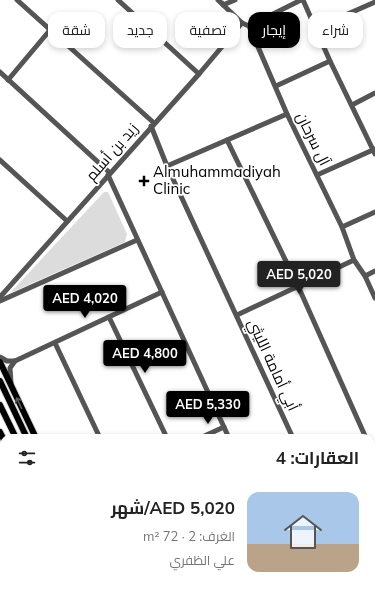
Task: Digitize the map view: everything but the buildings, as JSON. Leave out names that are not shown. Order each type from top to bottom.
[{"type":"main road","points":[[0,362],[34,434]]},
{"type":"main road","points":[[0,381],[25,434]]},
{"type":"main road","points":[[0,405],[14,434]]},
{"type":"street","points":[[16,0],[48,28]]},
{"type":"street","points":[[118,0],[199,74]]},
{"type":"street","points":[[219,0],[242,23],[248,26]]},
{"type":"street","points":[[223,5],[235,0]]},
{"type":"street","points":[[275,12],[293,2],[302,0],[308,12]]},
{"type":"street","points":[[352,12],[375,2]]},
{"type":"street","name":"زيد بن أسلم","points":[[0,297],[152,124],[199,74],[242,23]]},
{"type":"street","points":[[8,80],[48,32]]},
{"type":"street","points":[[70,48],[152,124]]},
{"type":"street","name":"آل سرحان","points":[[259,48],[287,114],[342,227],[354,260],[365,276],[375,298]]},
{"type":"street","points":[[317,175],[374,151],[324,48]]},
{"type":"street","points":[[276,86],[330,61]]},
{"type":"street","points":[[0,72],[109,174],[137,240],[227,434]]},
{"type":"street","points":[[352,104],[375,93]]},
{"type":"street","points":[[167,166],[287,114]]},
{"type":"street","name":"أبي أمامة الليثي","points":[[152,124],[167,166],[291,434]]},
{"type":"street","points":[[227,140],[298,286],[364,434]]},
{"type":"street","points":[[0,160],[67,221]]},
{"type":"street","points":[[342,227],[375,212]]},
{"type":"street","points":[[0,301],[137,240]]},
{"type":"street","points":[[237,315],[354,260]]},
{"type":"street","points":[[365,276],[375,272]]},
{"type":"street","points":[[0,357],[7,361],[15,361],[162,292]]},
{"type":"street","points":[[109,317],[165,434]]},
{"type":"street","points":[[55,343],[98,434]]},
{"type":"street","points":[[11,385],[10,368],[15,361]]},
{"type":"street","points":[[209,434],[224,427]]},
{"type":"shaded area","points":[[104,192],[108,192],[127,234],[125,242],[10,293]]},
{"type":"place","name":"Almuhammadiyah Clinic","points":[[144,181]]}]
